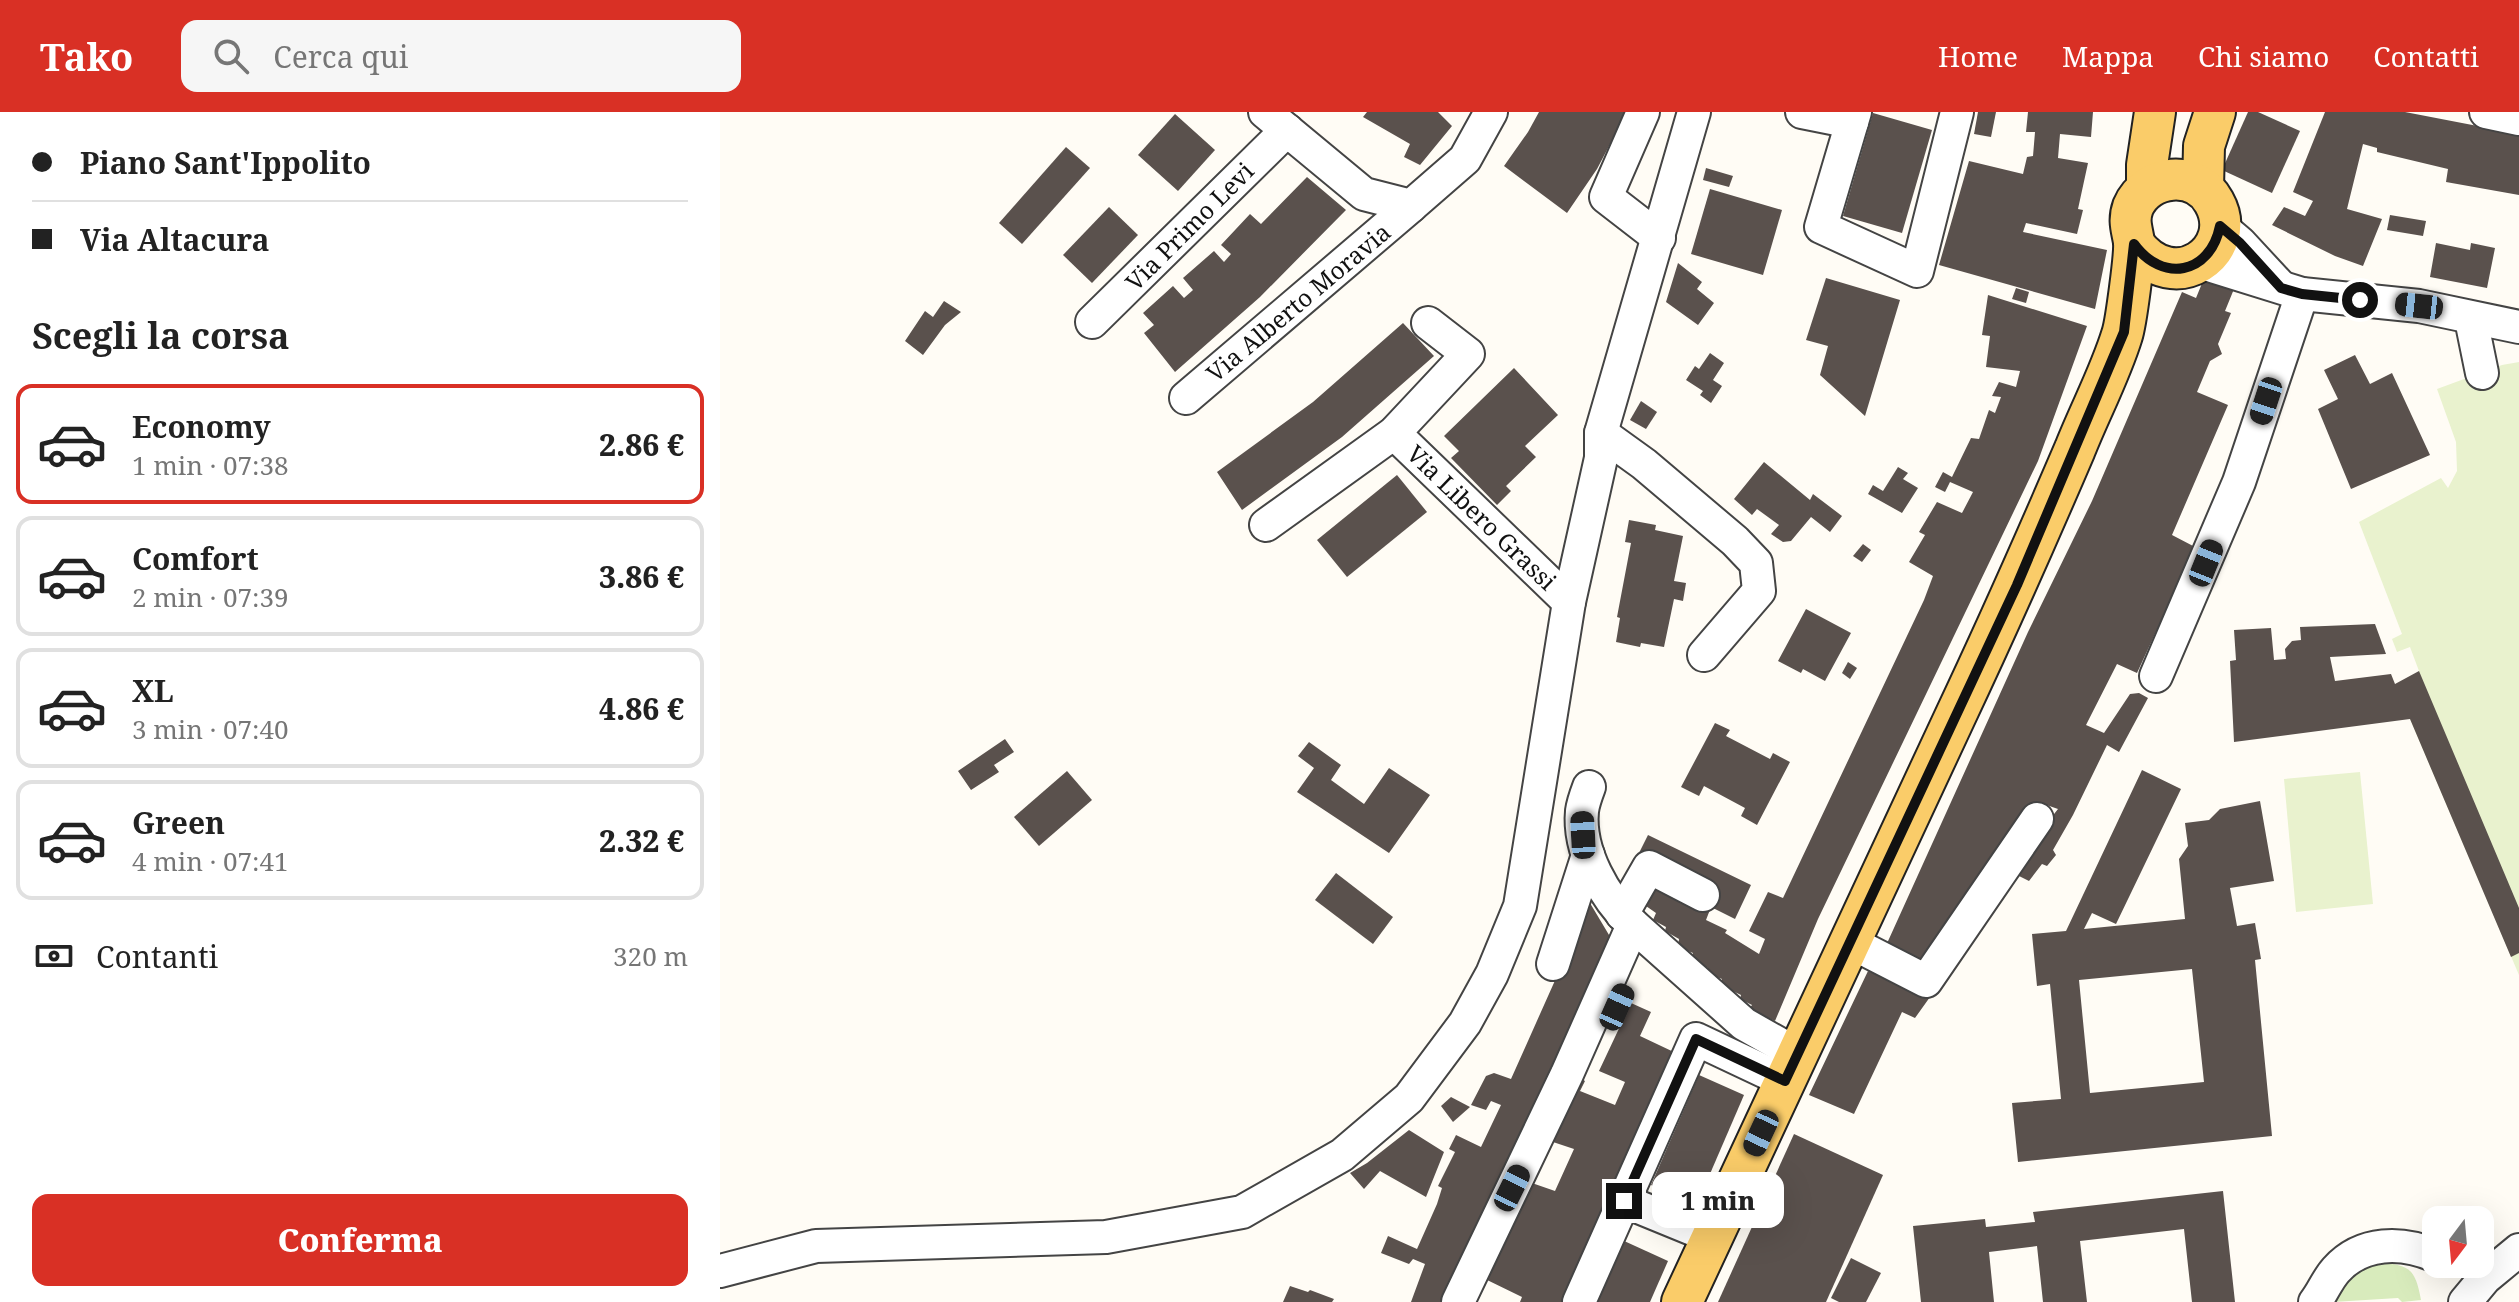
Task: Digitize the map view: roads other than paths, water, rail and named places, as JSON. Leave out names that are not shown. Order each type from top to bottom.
[{"type":"main road","points":[[2147,188],[2147,165],[2155,112]]},
{"type":"main road","points":[[2203,188],[2204,146],[2215,112]]},
{"type":"main road","points":[[1682,1302],[2017,585],[2124,332],[2160,287],[2185,266],[2210,253],[2217,240],[2219,212],[2203,188],[2190,181],[2161,181],[2147,188],[2137,199],[2131,213],[2130,229],[2134,244],[2124,332]]},
{"type":"main road","points":[[2134,244],[2143,256],[2156,265],[2185,266]]},
{"type":"street","name":"Via Alberto Moravia","points":[[1186,398],[1465,159],[1491,112]]},
{"type":"street","points":[[1643,112],[1606,197],[1659,238]]},
{"type":"street","points":[[720,1271],[816,1246],[1106,1237],[1242,1212],[1342,1155],[1409,1098],[1465,1023],[1501,954],[1520,906],[1569,602],[1601,458],[1601,433],[1694,112]]},
{"type":"street","points":[[1802,112],[1854,117],[1821,227],[1917,271],[1957,112]]},
{"type":"street","points":[[2486,112],[2519,119]]},
{"type":"street","points":[[1276,121],[1364,194],[1411,206]]},
{"type":"street","name":"Via Primo Levi","points":[[1092,322],[1276,121]]},
{"type":"street","points":[[2220,226],[2292,291]]},
{"type":"street","points":[[2185,266],[2292,291],[2419,306],[2519,327]]},
{"type":"street","points":[[2156,676],[2239,482],[2292,291]]},
{"type":"street","points":[[2471,319],[2482,373]]},
{"type":"street","name":"Via Libero Grassi","points":[[1266,525],[1394,433],[1468,354],[1428,323]]},
{"type":"street","name":"Via Libero Grassi","points":[[1394,433],[1569,602]]},
{"type":"street","points":[[1601,433],[1644,464],[1735,541],[1756,563],[1759,591],[1704,655]]},
{"type":"street","points":[[1589,787],[1582,810],[1583,835],[1588,855],[1609,895],[1628,920],[1791,1068]]},
{"type":"street","points":[[1850,942],[1926,981],[2037,819]]},
{"type":"street","points":[[1553,964],[1588,855]]},
{"type":"street","points":[[1458,1302],[1617,962],[1628,920],[1649,867],[1703,895]]},
{"type":"street","points":[[1588,1075],[1627,985],[1617,962]]},
{"type":"street","points":[[1579,1302],[1696,1039],[1791,1068]]},
{"type":"street","points":[[1624,1201],[1712,1237]]},
{"type":"street","points":[[2315,1302],[2336,1270],[2356,1253],[2369,1248],[2400,1246],[2422,1251]]},
{"type":"street","points":[[2475,1290],[2519,1250]]}]
